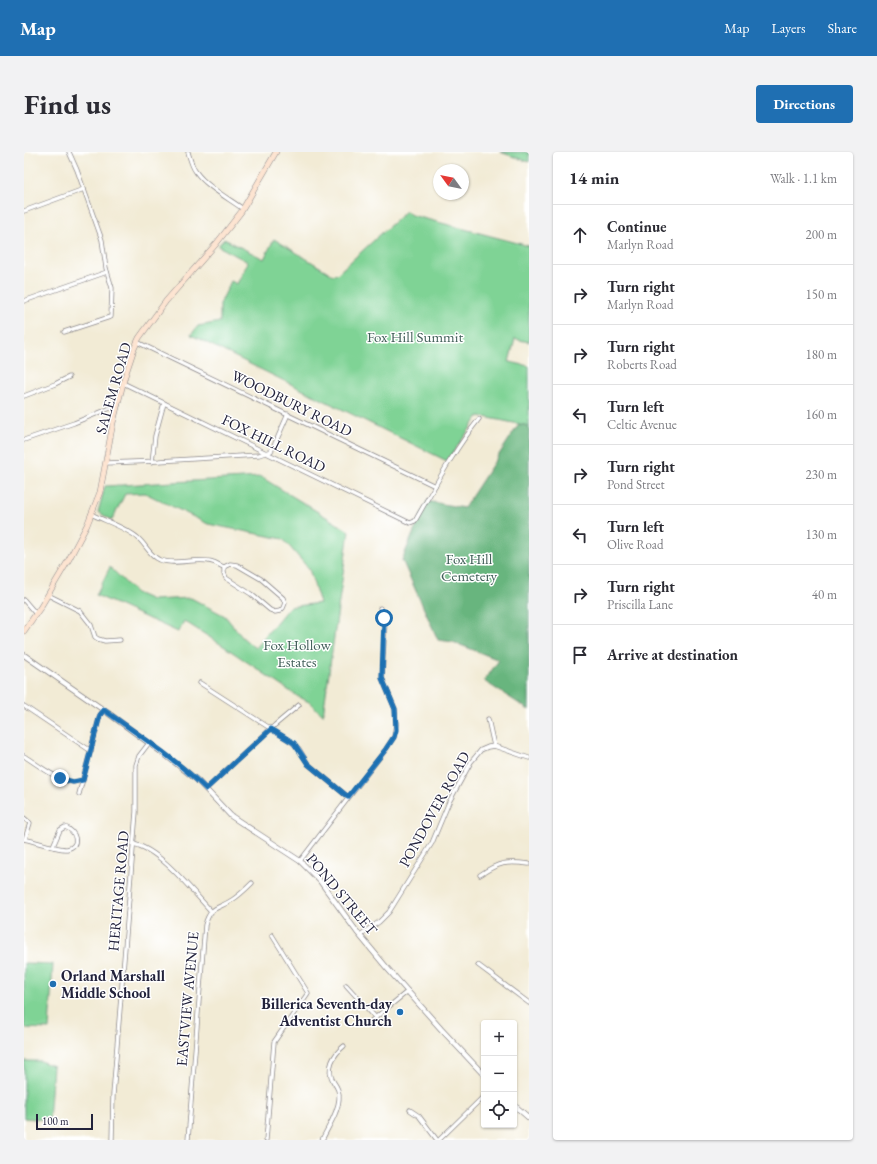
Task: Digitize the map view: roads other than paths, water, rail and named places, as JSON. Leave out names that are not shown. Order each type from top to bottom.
[{"type":"main road","name":"SALEM ROAD","points":[[24,631],[48,595],[77,545],[100,492],[123,383],[142,332],[166,301],[216,244],[243,209],[276,152]]},
{"type":"street","points":[[64,332],[111,316],[112,288],[107,272],[102,240],[69,152]]},
{"type":"street","points":[[188,152],[193,167],[198,175],[243,209]]},
{"type":"street","points":[[24,211],[84,189]]},
{"type":"street","points":[[24,301],[107,272]]},
{"type":"street","name":"WOODBURY ROAD","points":[[137,342],[435,486]]},
{"type":"street","points":[[24,396],[69,377]]},
{"type":"street","name":"FOX HILL ROAD","points":[[123,383],[410,522],[415,521],[435,486]]},
{"type":"street","points":[[152,462],[156,431],[164,403]]},
{"type":"street","points":[[24,440],[74,423],[118,405]]},
{"type":"street","points":[[106,463],[259,456],[271,450],[274,446],[288,414]]},
{"type":"street","points":[[435,486],[463,440],[479,419]]},
{"type":"street","points":[[91,514],[131,534],[138,539],[151,554],[160,560],[176,563],[202,561],[213,562],[224,567]]},
{"type":"street","points":[[230,564],[237,565],[260,579],[283,598],[285,603],[284,608],[275,612],[270,610],[251,594],[230,582],[226,578],[224,567],[230,564]]},
{"type":"street","points":[[48,595],[80,610],[91,625],[95,637],[98,639],[105,641],[120,640]]},
{"type":"street","points":[[24,600],[36,614]]},
{"type":"street","points":[[300,861],[394,737],[396,730],[395,709],[382,678],[385,621],[384,615],[380,608]]},
{"type":"street","name":"POND STREET","points":[[24,655],[104,710],[186,770],[231,816],[300,861],[320,881],[360,935],[408,991],[481,1072]]},
{"type":"street","points":[[200,684],[294,743],[308,764],[348,797]]},
{"type":"street","points":[[206,789],[299,705]]},
{"type":"street","points":[[24,706],[91,751]]},
{"type":"street","points":[[79,794],[100,715],[104,710]]},
{"type":"street","points":[[488,719],[494,746],[529,758]]},
{"type":"street","name":"HERITAGE ROAD","points":[[112,1140],[114,1095],[136,812],[136,764],[139,756],[149,743]]},
{"type":"street","name":"PONDOVER ROAD","points":[[360,935],[381,921],[389,912],[432,843],[449,802],[471,762],[481,750],[494,746]]},
{"type":"street","points":[[24,756],[45,770],[67,781],[73,782],[83,780]]},
{"type":"street","points":[[24,818],[30,823],[25,839],[52,846],[66,849],[72,847],[75,842],[76,835],[71,829],[65,827],[60,830],[52,846]]},
{"type":"street","points":[[133,844],[146,848],[170,867],[211,911],[232,900],[252,883]]},
{"type":"street","points":[[480,875],[494,866],[504,862],[529,864]]},
{"type":"street","name":"EASTVIEW AVENUE","points":[[188,1140],[205,925],[208,914],[211,911]]},
{"type":"street","points":[[266,1140],[274,1042],[308,993],[272,935]]},
{"type":"street","points":[[478,965],[529,1003]]},
{"type":"street","points":[[346,985],[376,1018]]},
{"type":"street","points":[[370,1022],[408,991]]},
{"type":"street","points":[[322,1140],[338,1105],[339,1098],[337,1087],[330,1074],[330,1065],[337,1053],[344,1046]]},
{"type":"street","points":[[410,1110],[418,1116],[438,1140],[481,1099]]},
{"type":"street","points":[[517,1108],[529,1118]]},
{"type":"place","name":"Orland Marshall Middle School","points":[[53,984]]},
{"type":"place","name":"Billerica Seventh-day Adventist Church","points":[[400,1012]]},
{"type":"park label","name":"Fox Hill Summit","points":[[415,336]]},
{"type":"park label","name":"Fox Hill Cemetery","points":[[469,566]]},
{"type":"park label","name":"Fox Hollow Estates","points":[[297,652]]}]
